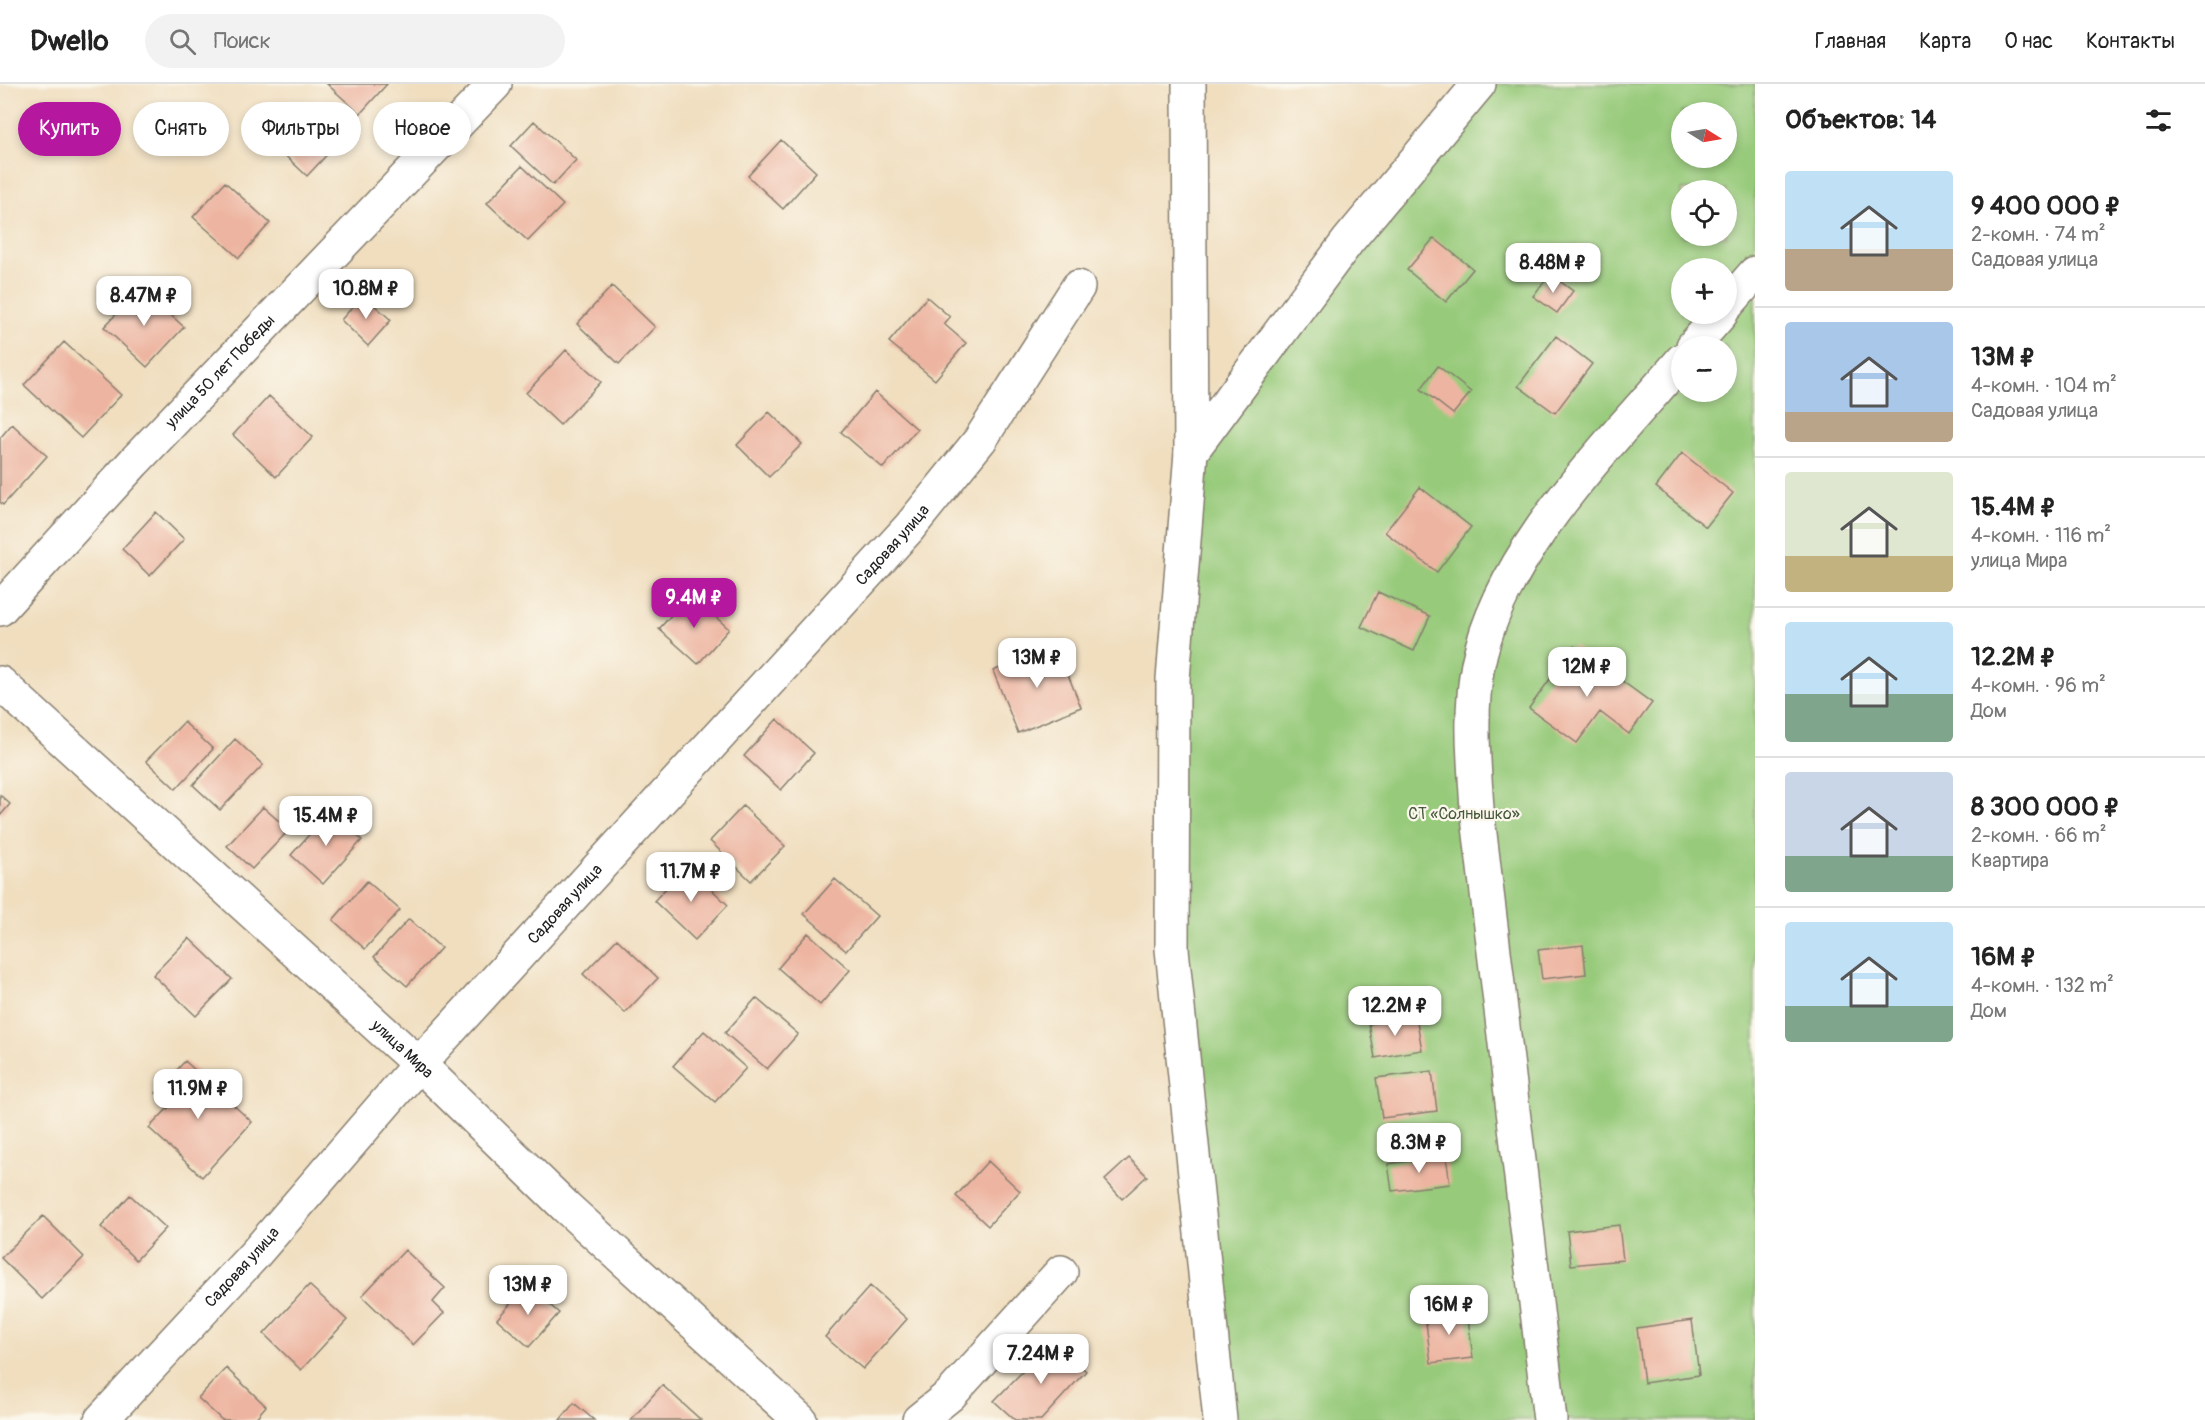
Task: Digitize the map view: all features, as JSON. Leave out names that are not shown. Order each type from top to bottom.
[{"type":"street","name":"улица 50 лет Победы","points":[[0,609],[142,453],[495,84]]},
{"type":"street","points":[[1188,84],[1191,452],[1173,679],[1173,949],[1220,1420]]},
{"type":"street","points":[[1191,452],[1348,241],[1479,84]]},
{"type":"street","points":[[1737,293],[1755,273]]},
{"type":"street","name":"Садовая улица","points":[[101,1420],[255,1254],[419,1064],[909,528],[980,441],[1078,287]]},
{"type":"street","points":[[1701,336],[1712,324]]},
{"type":"street","points":[[1550,1420],[1477,809],[1471,724],[1479,663],[1497,610],[1523,555],[1559,505],[1671,373]]},
{"type":"street","name":"улица Мира","points":[[0,683],[419,1064],[566,1207],[800,1420]]},
{"type":"street","points":[[919,1420],[950,1395],[1061,1272]]},
{"type":"green space","name":"СТ «Солнышко»","points":[[1479,84],[1755,84],[1755,1420],[1220,1420],[1172,949],[1191,452]]},
{"type":"building","points":[[327,84],[387,84],[361,113],[361,102],[347,102]]},
{"type":"building","points":[[534,121],[576,160],[553,185],[511,146]]},
{"type":"building","points":[[781,140],[816,172],[783,209],[748,176]]},
{"type":"building","points":[[286,156],[326,156],[307,176]]},
{"type":"building","points":[[522,166],[563,205],[528,241],[487,203]]},
{"type":"building","points":[[225,182],[270,223],[239,258],[193,217]]},
{"type":"building","points":[[1434,238],[1473,269],[1446,302],[1407,270]]},
{"type":"building","points":[[1550,274],[1573,291],[1557,313],[1533,296]]},
{"type":"building","points":[[612,286],[655,327],[619,364],[577,324]]},
{"type":"building","points":[[141,288],[184,327],[147,367],[104,327]]},
{"type":"building","points":[[363,295],[391,320],[368,346],[341,320]]},
{"type":"building","points":[[927,297],[950,317],[944,324],[966,343],[935,380],[889,342]]},
{"type":"building","points":[[1556,336],[1592,364],[1555,413],[1518,386]]},
{"type":"building","points":[[64,342],[121,395],[81,438],[24,385]]},
{"type":"building","points":[[566,350],[601,382],[560,425],[526,393]]},
{"type":"building","points":[[1438,366],[1471,392],[1453,414],[1421,389]]},
{"type":"building","points":[[875,392],[917,429],[883,468],[841,432]]},
{"type":"building","points":[[269,396],[313,437],[276,477],[233,435]]},
{"type":"building","points":[[769,412],[802,444],[769,477],[737,445]]},
{"type":"building","points":[[12,424],[47,456],[3,505],[0,502],[0,438]]},
{"type":"building","points":[[1682,453],[1733,493],[1706,527],[1656,487]]},
{"type":"building","points":[[1420,487],[1471,527],[1437,572],[1385,532]]},
{"type":"building","points":[[156,512],[184,539],[150,576],[122,549]]},
{"type":"building","points":[[1378,592],[1430,616],[1414,651],[1361,627]]},
{"type":"building","points":[[690,594],[729,629],[698,664],[659,629]]},
{"type":"building","points":[[1056,645],[1081,707],[1018,733],[993,671]]},
{"type":"building","points":[[1574,646],[1652,703],[1629,734],[1600,712],[1577,743],[1529,708]]},
{"type":"building","points":[[777,719],[814,753],[781,790],[744,756]]},
{"type":"building","points":[[184,722],[213,749],[176,789],[146,761]]},
{"type":"building","points":[[235,739],[263,765],[220,810],[193,785]]},
{"type":"building","points":[[0,795],[10,804],[0,816]]},
{"type":"building","points":[[743,806],[785,846],[751,881],[710,841]]},
{"type":"building","points":[[263,807],[289,830],[252,869],[227,846]]},
{"type":"building","points":[[330,811],[362,840],[323,884],[291,855]]},
{"type":"building","points":[[687,866],[728,905],[695,940],[654,901]]},
{"type":"building","points":[[835,879],[877,916],[846,951],[804,914]]},
{"type":"building","points":[[367,881],[400,910],[365,949],[333,920]]},
{"type":"building","points":[[409,919],[441,948],[407,986],[374,957]]},
{"type":"building","points":[[808,933],[850,970],[820,1005],[778,968]]},
{"type":"building","points":[[189,938],[232,979],[196,1016],[153,975]]},
{"type":"building","points":[[617,939],[658,978],[625,1013],[583,974]]},
{"type":"building","points":[[1583,945],[1586,974],[1542,979],[1538,950]]},
{"type":"building","points":[[756,998],[798,1034],[767,1069],[725,1033]]},
{"type":"building","points":[[1416,1016],[1422,1050],[1375,1058],[1369,1024]]},
{"type":"building","points":[[704,1031],[746,1068],[715,1102],[673,1066]]},
{"type":"building","points":[[185,1061],[252,1122],[202,1177],[149,1128],[170,1106],[156,1093]]},
{"type":"building","points":[[1432,1071],[1437,1111],[1382,1118],[1376,1078]]},
{"type":"building","points":[[1446,1156],[1450,1184],[1392,1191],[1388,1164]]},
{"type":"building","points":[[1129,1158],[1147,1176],[1122,1199],[1105,1180]]},
{"type":"building","points":[[988,1161],[1020,1191],[988,1226],[956,1196]]},
{"type":"building","points":[[130,1195],[166,1228],[136,1260],[101,1227]]},
{"type":"building","points":[[43,1216],[84,1257],[42,1299],[1,1258]]},
{"type":"building","points":[[1619,1225],[1623,1260],[1571,1265],[1567,1231]]},
{"type":"building","points":[[405,1250],[445,1288],[433,1302],[444,1313],[413,1345],[362,1296]]},
{"type":"building","points":[[309,1285],[347,1320],[301,1370],[264,1334]]},
{"type":"building","points":[[527,1285],[559,1313],[529,1347],[497,1319]]},
{"type":"building","points":[[870,1286],[907,1319],[863,1369],[825,1337]]},
{"type":"building","points":[[1467,1310],[1473,1358],[1431,1363],[1425,1315]]},
{"type":"building","points":[[1692,1320],[1699,1375],[1644,1383],[1637,1328]]},
{"type":"building","points":[[1053,1340],[1086,1371],[1041,1420],[1015,1420],[994,1401]]},
{"type":"building","points":[[226,1368],[266,1406],[254,1420],[222,1420],[198,1398]]},
{"type":"building","points":[[662,1385],[701,1420],[631,1420]]},
{"type":"building","points":[[574,1403],[594,1420],[560,1420]]}]
